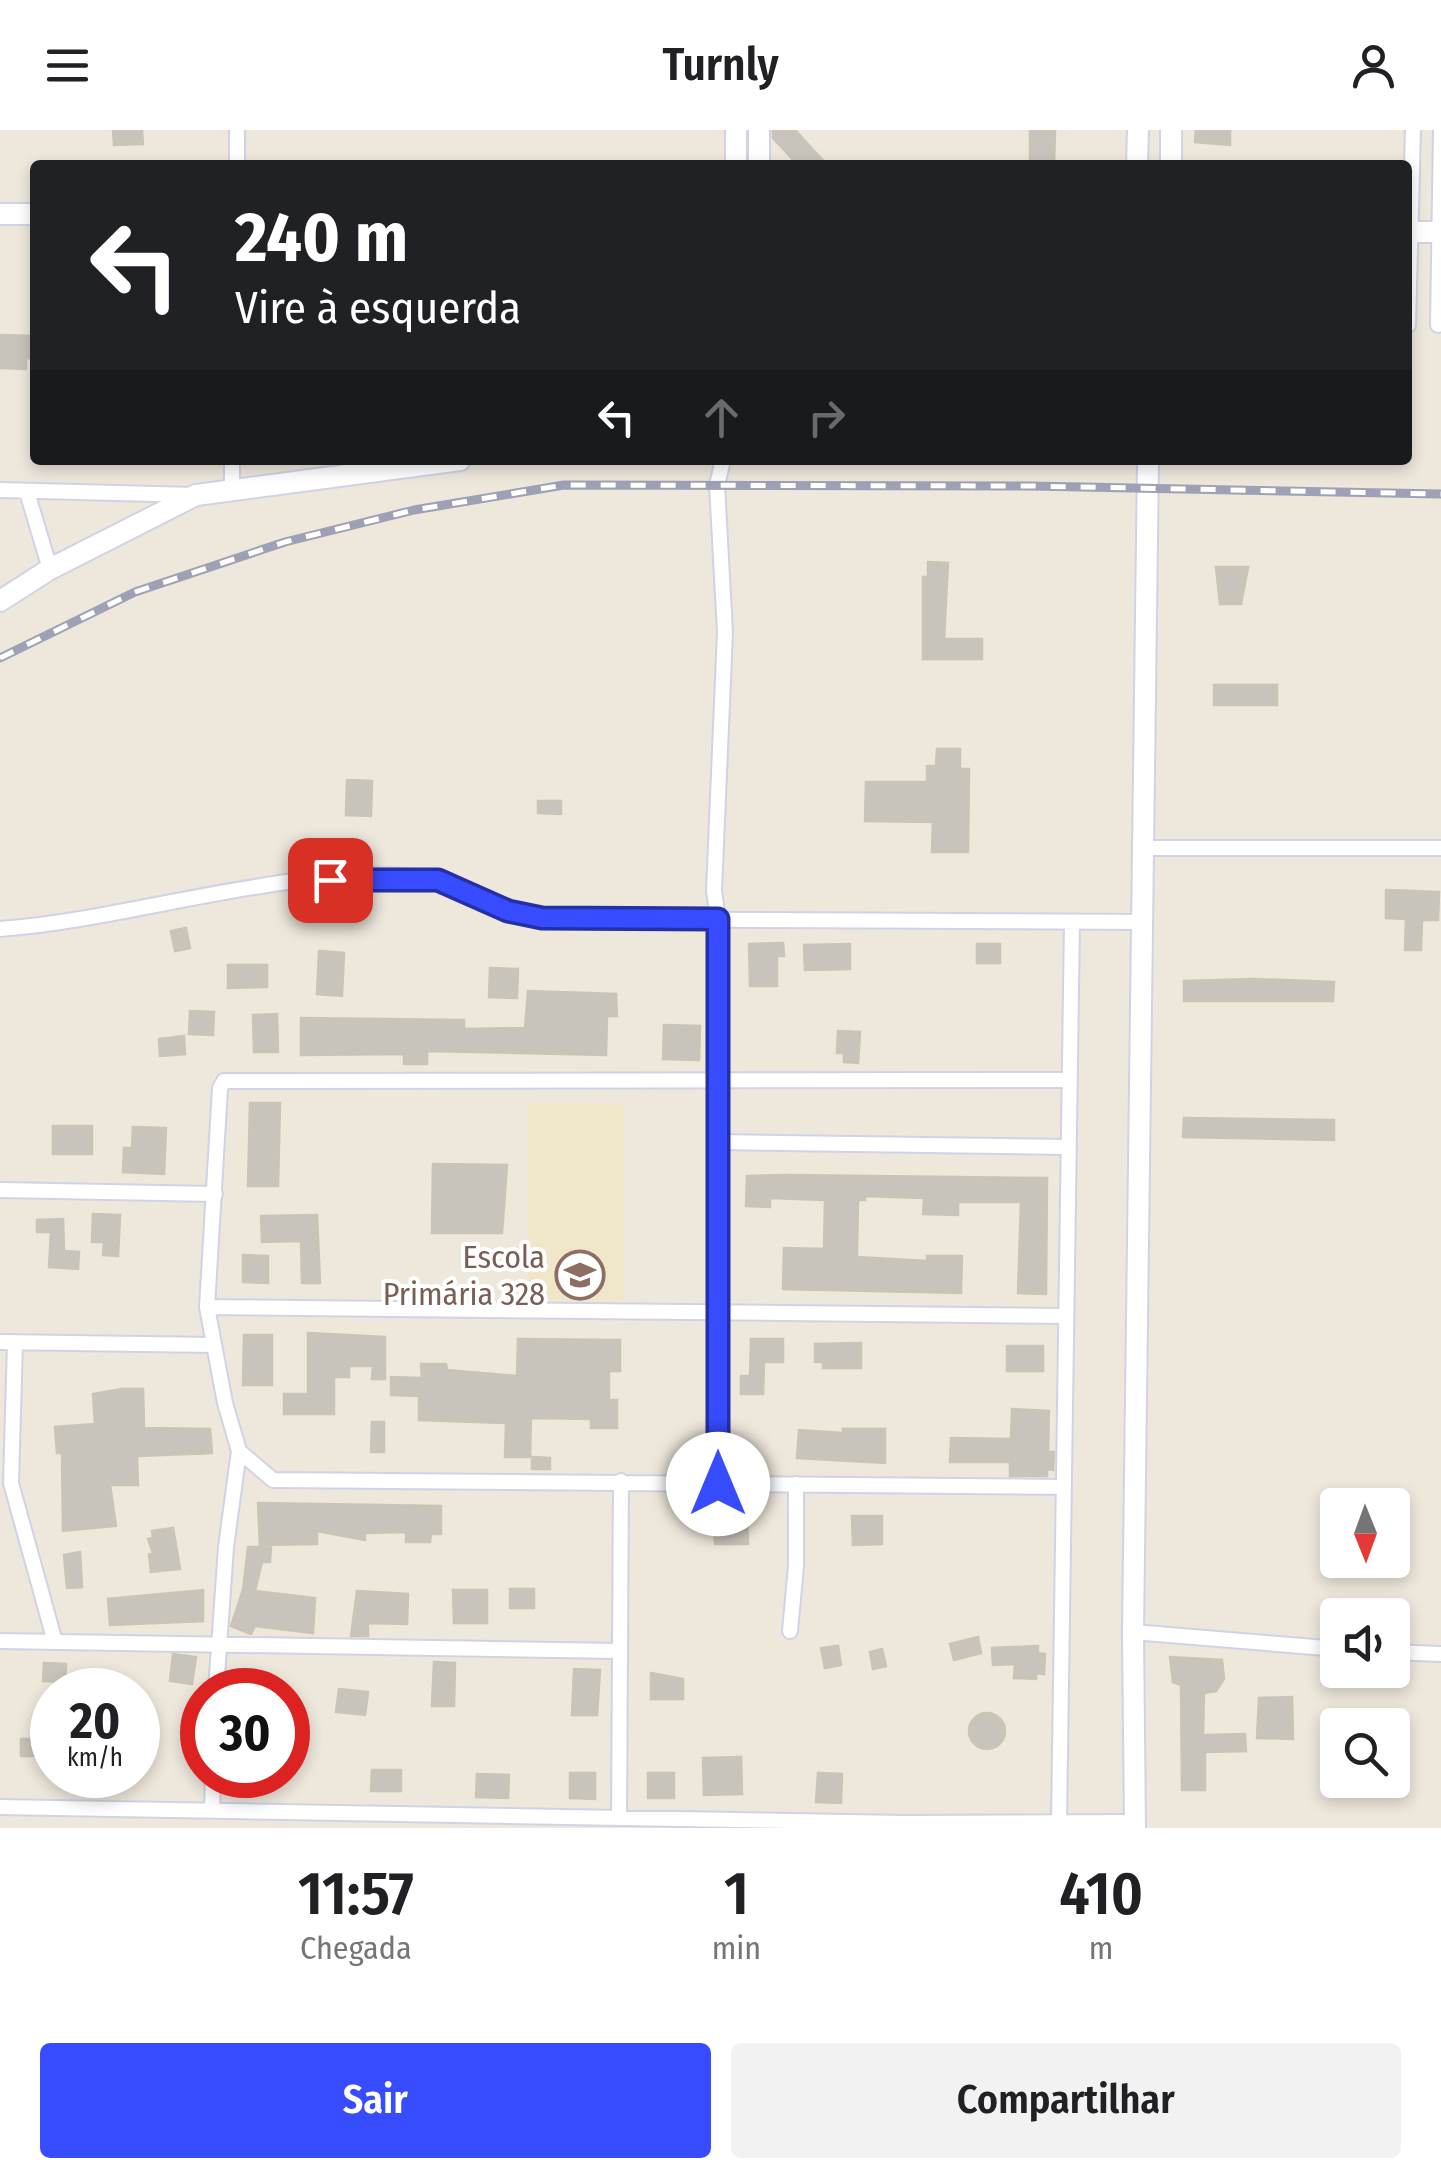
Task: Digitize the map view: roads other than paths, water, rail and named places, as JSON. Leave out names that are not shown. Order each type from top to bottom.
[{"type":"main road","points":[[736,130],[736,160]]},
{"type":"main road","points":[[758,160],[759,130]]},
{"type":"main road","points":[[1138,130],[1138,160]]},
{"type":"main road","points":[[1170,160],[1171,130]]},
{"type":"main road","points":[[0,214],[30,214]]},
{"type":"main road","points":[[1412,232],[1439,232]]},
{"type":"main road","points":[[0,601],[50,569],[196,495],[422,465]]},
{"type":"main road","points":[[1135,1825],[1133,1632],[1148,465]]},
{"type":"street","points":[[237,130],[237,160]]},
{"type":"street","points":[[1412,160],[1413,130]]},
{"type":"street","points":[[1412,325],[1439,325],[1441,130]]},
{"type":"street","points":[[232,465],[232,490]]},
{"type":"street","points":[[718,1484],[718,919],[714,891],[725,632],[717,486],[722,465]]},
{"type":"street","points":[[0,490],[196,495]]},
{"type":"street","points":[[27,492],[50,569]]},
{"type":"street","points":[[1145,848],[1441,848]]},
{"type":"street","points":[[0,929],[72,924],[265,886],[396,877],[438,880],[508,911],[542,918],[1144,922]]},
{"type":"street","points":[[1059,1822],[1072,922]]},
{"type":"street","points":[[217,1668],[240,1451],[212,1345],[207,1307],[220,1088],[224,1081],[1070,1080]]},
{"type":"street","points":[[715,1142],[1069,1147]]},
{"type":"street","points":[[0,1190],[215,1194]]},
{"type":"street","points":[[207,1307],[1066,1316]]},
{"type":"street","points":[[55,1642],[6,1483],[8,1342],[212,1345]]},
{"type":"street","points":[[240,1451],[272,1480],[1064,1487]]},
{"type":"street","points":[[619,1816],[622,1481]]},
{"type":"street","points":[[790,1631],[796,1566],[796,1484]]},
{"type":"street","points":[[1133,1632],[1320,1648]]},
{"type":"street","points":[[0,1640],[620,1651]]},
{"type":"street","points":[[1410,1653],[1441,1654]]},
{"type":"street","points":[[212,1798],[212,1811]]},
{"type":"street","points":[[0,1807],[212,1811],[408,1821],[619,1816],[755,1823],[1135,1825]]},
{"type":"railway","points":[[0,658],[135,592],[285,542],[414,510],[564,485],[1030,486],[1441,494]]},
{"type":"place","name":"Escola Primária 328","points":[[580,1275]]}]
